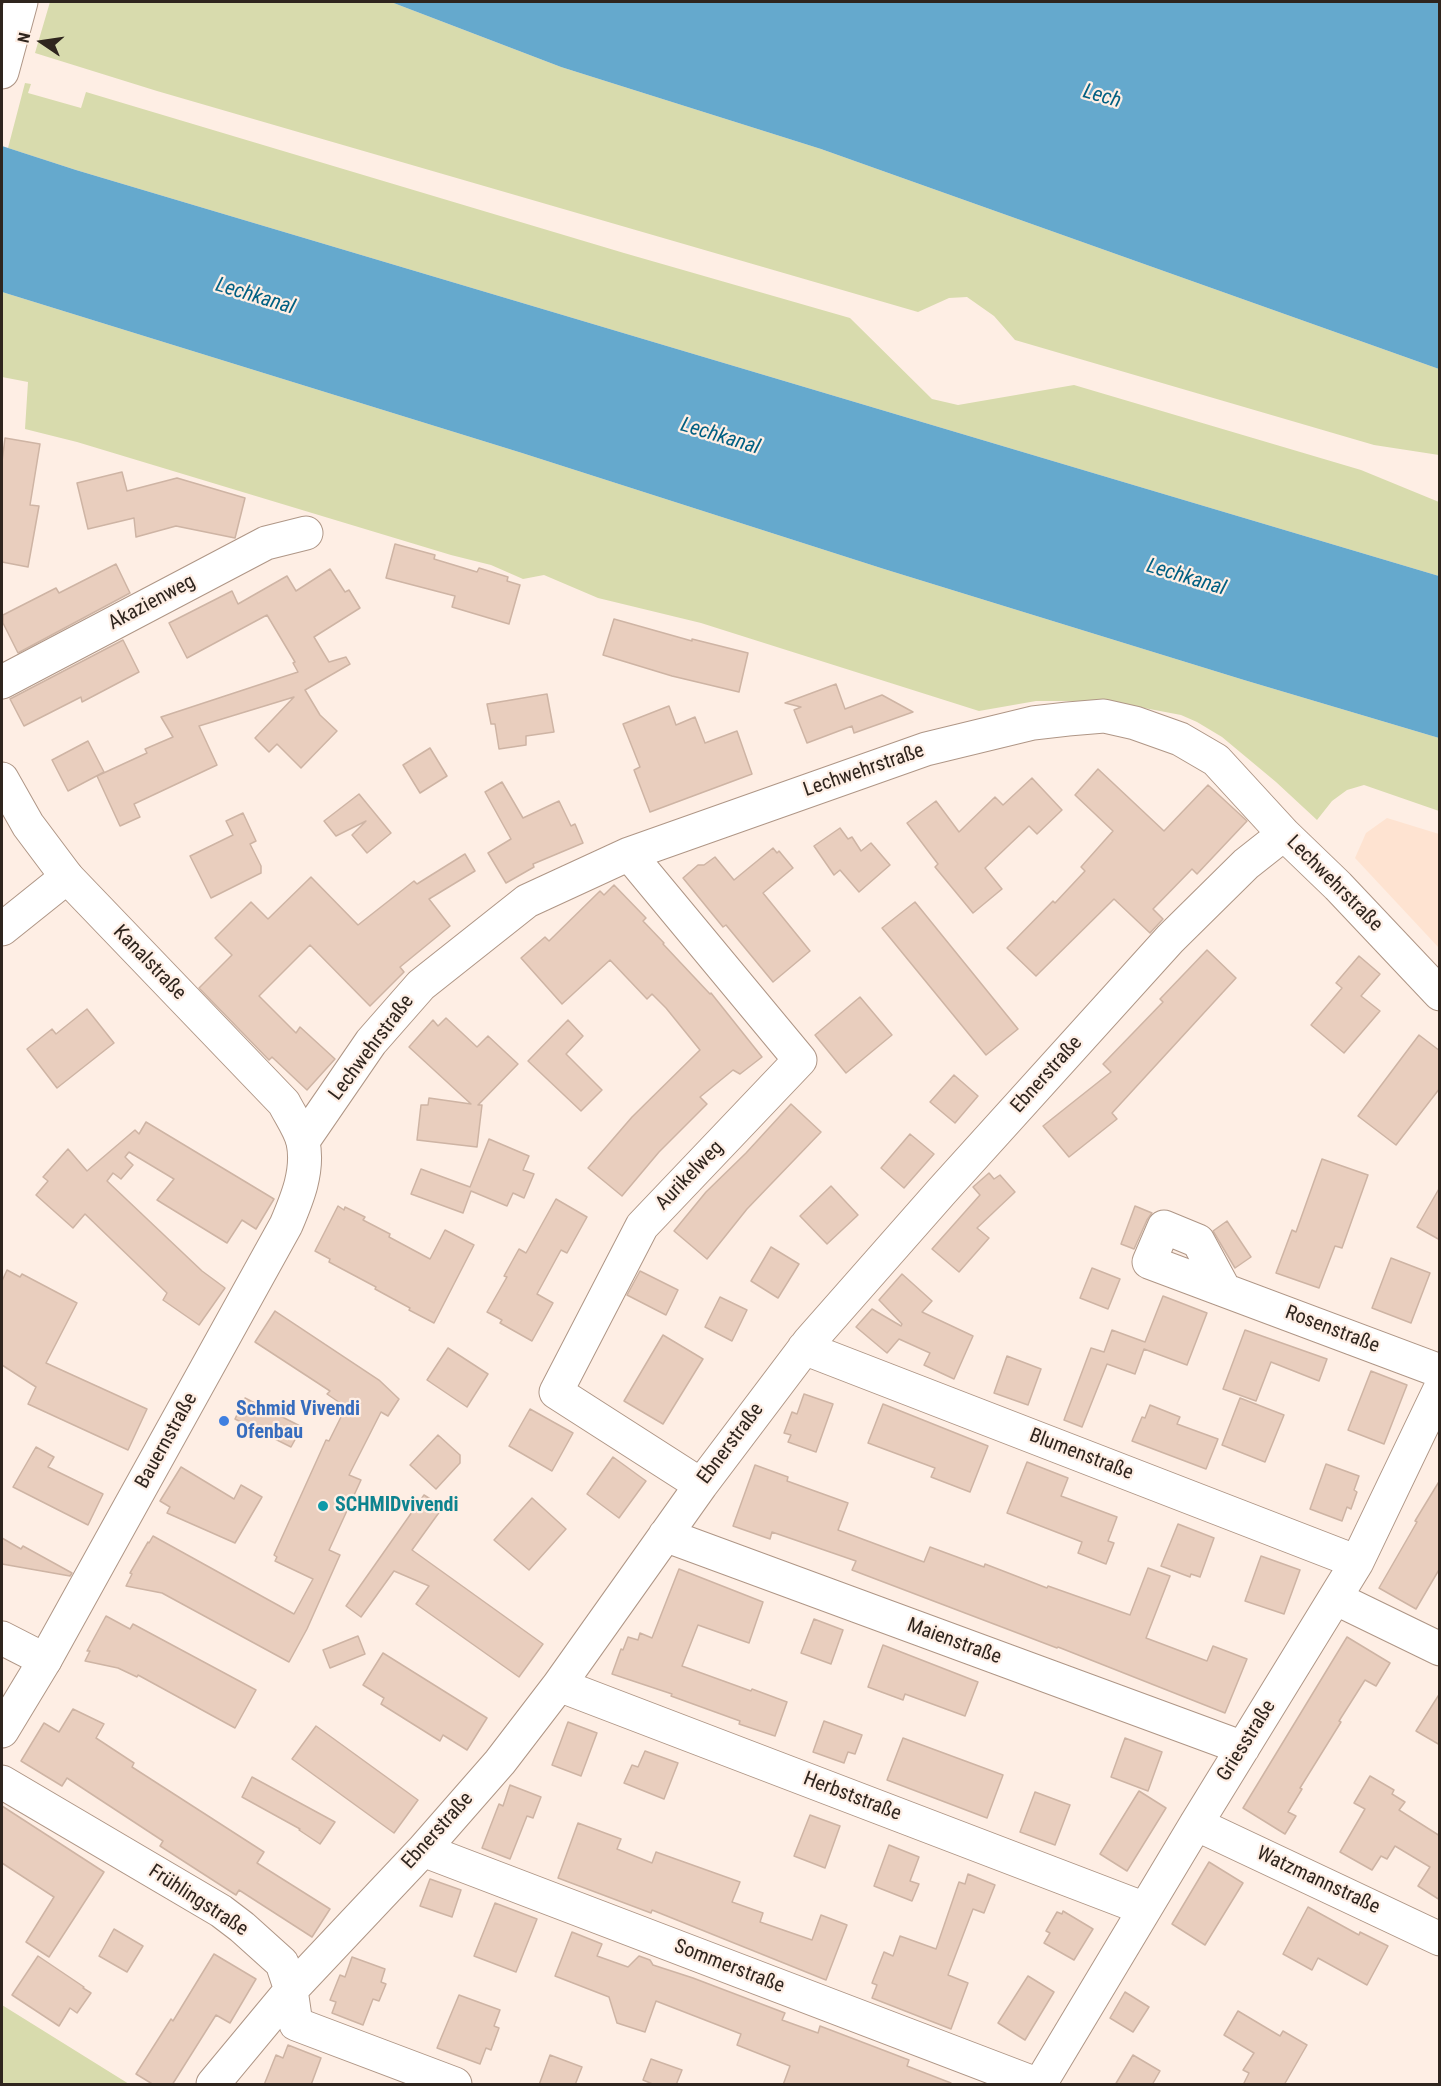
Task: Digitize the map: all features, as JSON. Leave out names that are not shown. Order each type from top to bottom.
[{"type":"street","points":[[2,72],[21,2]]},
{"type":"street","name":"Akazienweg","points":[[2,682],[266,543],[306,533]]},
{"type":"street","name":"Lechwehrstraße","points":[[303,1141],[371,1042],[421,985],[527,901],[629,854],[926,749],[1033,723],[1104,716],[1135,723],[1180,739],[1216,760],[1284,834],[1338,886],[1440,994]]},
{"type":"street","name":"Kanalstraße","points":[[2,779],[28,825],[67,877],[284,1103],[303,1141]]},
{"type":"street","name":"Ebnerstraße","points":[[213,2085],[291,1990],[423,1850],[500,1762],[559,1685],[701,1485],[804,1348],[942,1191],[1170,939],[1246,864],[1284,834]]},
{"type":"street","name":"Aurikelweg","points":[[629,854],[800,1060],[642,1226],[556,1392],[701,1485]]},
{"type":"street","points":[[2,929],[67,877]]},
{"type":"street","name":"Bauernstraße","points":[[2,1731],[45,1660],[286,1225],[302,1186],[303,1141]]},
{"type":"street","name":"Rosenstraße","points":[[1224,1289],[1440,1371]]},
{"type":"street","name":"Blumenstraße","points":[[804,1348],[1357,1562]]},
{"type":"street","name":"Griesstraße","points":[[1038,2085],[1357,1562],[1440,1389]]},
{"type":"street","name":"Maienstraße","points":[[665,1535],[1243,1748]]},
{"type":"street","points":[[1335,1598],[1440,1648]]},
{"type":"street","points":[[2,1638],[45,1660]]},
{"type":"street","name":"Herbststraße","points":[[559,1685],[1145,1909]]},
{"type":"street","name":"Frühlingstraße","points":[[2,1782],[221,1911],[242,1927],[282,1963],[291,1990],[296,2024],[455,2085]]},
{"type":"street","name":"Watzmannstraße","points":[[1196,1824],[1440,1939]]},
{"type":"street","name":"Sommerstraße","points":[[423,1850],[1038,2085]]},
{"type":"shaded area","points":[[1387,818],[1439,834],[1439,948],[1355,858],[1366,833]]},
{"type":"green space","points":[[50,2],[391,2],[561,67],[821,149],[1439,369],[1439,455],[1374,445],[1015,340],[994,316],[967,297],[949,298],[918,312],[157,91],[35,53]]},
{"type":"green space","points":[[25,83],[31,84],[28,93],[81,108],[86,92],[850,318],[932,399],[958,405],[1074,385],[1361,470],[1439,502],[1439,576],[8,148]]},
{"type":"green space","points":[[2,292],[522,453],[884,569],[1439,738],[1439,811],[1364,785],[1347,790],[1332,801],[1317,820],[1222,737],[1181,715],[1118,703],[1088,701],[1036,701],[979,711],[701,623],[598,598],[544,575],[523,579],[491,565],[451,555],[77,442],[25,429],[28,382],[2,377]]},
{"type":"green space","points":[[2,2005],[129,2084],[2,2084]]},
{"type":"water","name":"Lech","points":[[391,2],[1439,2],[1439,369],[821,149],[561,67]]},
{"type":"water","name":"Lechkanal","points":[[2,146],[1439,576],[1439,738],[884,569],[522,453],[2,292]]},
{"type":"building","points":[[5,438],[40,444],[30,505],[39,506],[28,567],[2,562],[2,462]]},
{"type":"building","points":[[122,472],[127,491],[177,478],[245,498],[235,538],[176,526],[136,537],[134,518],[88,529],[77,483]]},
{"type":"building","points":[[395,544],[435,555],[434,559],[477,572],[479,568],[508,577],[507,581],[520,585],[509,624],[452,607],[455,596],[386,578]]},
{"type":"building","points":[[116,564],[130,593],[18,653],[3,623],[3,615],[56,588],[59,593]]},
{"type":"building","points":[[330,569],[345,592],[349,590],[360,608],[314,637],[329,662],[346,657],[350,664],[305,690],[320,715],[337,731],[301,768],[277,744],[269,752],[255,738],[294,697],[199,726],[217,765],[134,804],[140,817],[120,826],[97,776],[147,753],[145,749],[173,737],[161,717],[298,672],[293,663],[295,662],[267,615],[187,658],[169,623],[232,591],[238,604],[287,576],[296,591]]},
{"type":"building","points":[[614,619],[692,641],[692,639],[748,653],[739,692],[672,676],[603,655]]},
{"type":"building","points":[[123,640],[139,672],[82,702],[81,697],[24,726],[10,699]]},
{"type":"building","points":[[836,684],[845,709],[882,695],[913,712],[854,733],[852,726],[807,743],[794,710],[801,707],[785,703]]},
{"type":"building","points":[[547,694],[554,732],[526,736],[526,745],[499,749],[495,724],[491,724],[487,704]]},
{"type":"building","points":[[669,706],[676,725],[695,717],[705,743],[737,731],[752,774],[650,812],[634,770],[640,767],[623,724]]},
{"type":"building","points":[[88,741],[104,772],[68,791],[52,760]]},
{"type":"building","points":[[430,748],[447,776],[420,793],[403,765]]},
{"type":"building","points":[[1098,769],[1164,831],[1208,785],[1247,821],[1197,874],[1192,869],[1153,909],[1163,919],[1150,933],[1114,899],[1036,976],[1007,948],[1085,871],[1081,867],[1113,831],[1075,795]]},
{"type":"building","points":[[1032,778],[1062,810],[1037,834],[1029,826],[985,868],[1002,889],[973,913],[935,867],[938,864],[907,823],[936,801],[959,832],[995,797],[1003,805]]},
{"type":"building","points":[[502,782],[523,818],[559,801],[571,826],[575,824],[583,843],[533,864],[534,867],[506,883],[488,853],[511,839],[485,792]]},
{"type":"building","points":[[359,794],[391,833],[367,853],[352,835],[366,821],[336,836],[324,821]]},
{"type":"building","points":[[243,813],[256,841],[250,844],[261,866],[261,873],[211,898],[190,856],[233,835],[226,821]]},
{"type":"building","points":[[840,828],[848,839],[852,837],[861,851],[871,843],[890,865],[859,892],[840,870],[834,875],[814,846]]},
{"type":"building","points":[[773,848],[777,853],[779,851],[793,868],[763,893],[810,951],[773,982],[726,925],[723,927],[683,878],[698,865],[704,865],[715,857],[734,880]]},
{"type":"building","points":[[465,854],[475,871],[429,899],[450,926],[400,967],[404,972],[370,1006],[310,945],[259,996],[296,1033],[300,1027],[335,1059],[307,1090],[272,1057],[269,1060],[199,988],[232,955],[215,938],[251,902],[268,919],[311,877],[358,925],[414,881],[417,884]]},
{"type":"building","points":[[614,885],[646,918],[643,921],[663,944],[711,993],[762,1057],[740,1074],[733,1070],[700,1097],[707,1104],[659,1152],[622,1196],[588,1168],[632,1117],[700,1050],[652,994],[647,999],[610,960],[562,1004],[521,958],[545,937],[549,941],[600,891],[604,895]]},
{"type":"building","points":[[915,902],[1018,1029],[986,1055],[882,928]]},
{"type":"building","points":[[1207,950],[1236,978],[1112,1113],[1117,1119],[1069,1157],[1043,1126],[1111,1072],[1103,1064],[1163,1002],[1160,999]]},
{"type":"building","points":[[1359,956],[1380,974],[1361,996],[1380,1011],[1344,1053],[1311,1025],[1342,988],[1336,983]]},
{"type":"building","points":[[860,997],[892,1035],[846,1073],[815,1035]]},
{"type":"building","points":[[87,1009],[114,1043],[57,1088],[27,1049],[52,1029],[56,1034]]},
{"type":"building","points":[[446,1018],[477,1047],[488,1036],[518,1064],[478,1105],[482,1105],[477,1147],[417,1140],[421,1105],[428,1105],[429,1098],[471,1104],[409,1047],[433,1020],[438,1026]]},
{"type":"building","points":[[568,1020],[583,1036],[566,1054],[602,1090],[581,1111],[528,1061]]},
{"type":"building","points":[[1419,1035],[1440,1051],[1440,1088],[1396,1145],[1358,1116]]},
{"type":"building","points":[[954,1075],[978,1096],[955,1123],[930,1102]]},
{"type":"building","points":[[791,1104],[821,1132],[747,1209],[707,1259],[674,1231],[706,1192]]},
{"type":"building","points":[[146,1122],[274,1199],[256,1229],[242,1220],[227,1243],[157,1200],[174,1179],[129,1152],[125,1157],[133,1165],[121,1179],[113,1173],[107,1181],[202,1271],[225,1288],[199,1325],[163,1300],[167,1293],[85,1214],[73,1228],[36,1195],[48,1181],[43,1177],[68,1149],[87,1171],[135,1130],[139,1134]]},
{"type":"building","points":[[910,1134],[934,1154],[904,1188],[881,1168]]},
{"type":"building","points":[[489,1139],[529,1156],[523,1170],[534,1174],[524,1198],[513,1193],[507,1206],[471,1191],[463,1213],[411,1194],[421,1169],[470,1187]]},
{"type":"building","points":[[1322,1159],[1368,1175],[1342,1248],[1335,1246],[1319,1288],[1276,1273],[1292,1230],[1296,1232]]},
{"type":"building","points":[[989,1173],[994,1179],[1000,1175],[1015,1192],[977,1228],[989,1238],[959,1272],[932,1249],[980,1195],[973,1187]]},
{"type":"building","points":[[831,1186],[858,1215],[827,1244],[800,1216]]},
{"type":"building","points":[[1440,1187],[1440,1240],[1417,1227]]},
{"type":"building","points":[[556,1199],[587,1217],[567,1253],[561,1250],[537,1294],[553,1303],[532,1341],[500,1323],[502,1320],[487,1312],[507,1277],[504,1276],[519,1249],[526,1253]]},
{"type":"building","points":[[338,1206],[365,1217],[363,1220],[390,1234],[389,1237],[430,1259],[445,1230],[474,1245],[434,1323],[375,1289],[376,1287],[329,1262],[330,1259],[315,1251]]},
{"type":"building","points":[[1135,1206],[1152,1213],[1134,1249],[1121,1244]]},
{"type":"building","points":[[1227,1221],[1251,1257],[1235,1268],[1213,1231]]},
{"type":"building","points":[[771,1247],[799,1264],[778,1298],[751,1281]]},
{"type":"building","points":[[1391,1258],[1430,1273],[1411,1323],[1372,1308]]},
{"type":"building","points":[[1092,1268],[1120,1279],[1108,1309],[1080,1298]]},
{"type":"building","points":[[7,1270],[20,1277],[22,1274],[77,1303],[46,1363],[147,1409],[128,1450],[28,1404],[36,1387],[2,1365],[2,1281]]},
{"type":"building","points":[[640,1271],[678,1290],[666,1315],[627,1295]]},
{"type":"building","points":[[902,1274],[932,1301],[922,1312],[973,1336],[954,1379],[924,1365],[930,1353],[899,1339],[887,1353],[856,1327],[872,1309],[901,1326],[902,1324],[879,1300]]},
{"type":"building","points":[[1163,1296],[1207,1313],[1187,1365],[1144,1349],[1135,1374],[1107,1364],[1082,1427],[1064,1420],[1091,1348],[1104,1352],[1112,1330],[1145,1342]]},
{"type":"building","points":[[720,1297],[747,1310],[732,1341],[705,1327]]},
{"type":"building","points":[[275,1311],[379,1380],[399,1399],[388,1416],[381,1412],[349,1475],[361,1480],[329,1550],[340,1555],[307,1629],[289,1662],[162,1593],[126,1586],[132,1574],[130,1573],[153,1536],[294,1614],[313,1579],[275,1561],[277,1557],[274,1555],[326,1440],[329,1441],[346,1407],[327,1394],[330,1391],[255,1342]]},
{"type":"building","points":[[1245,1330],[1327,1359],[1319,1381],[1271,1362],[1256,1401],[1223,1389]]},
{"type":"building","points":[[663,1335],[703,1359],[663,1424],[624,1401]]},
{"type":"building","points":[[448,1348],[488,1374],[467,1407],[427,1380]]},
{"type":"building","points":[[1007,1356],[1041,1369],[1028,1405],[994,1393]]},
{"type":"building","points":[[1371,1371],[1407,1385],[1384,1444],[1348,1430]]},
{"type":"building","points":[[804,1394],[833,1404],[816,1452],[788,1442],[791,1435],[784,1433],[792,1412],[797,1414]]},
{"type":"building","points":[[245,1398],[302,1427],[291,1447],[235,1419]]},
{"type":"building","points":[[1240,1398],[1284,1415],[1265,1462],[1222,1445]]},
{"type":"building","points":[[883,1404],[988,1446],[970,1492],[931,1477],[935,1468],[868,1443]]},
{"type":"building","points":[[1150,1405],[1180,1417],[1177,1424],[1218,1439],[1206,1469],[1132,1441]]},
{"type":"building","points":[[530,1409],[573,1433],[552,1471],[509,1446]]},
{"type":"building","points":[[438,1435],[460,1455],[460,1463],[436,1489],[410,1465]]},
{"type":"building","points":[[36,1447],[54,1457],[48,1467],[103,1494],[88,1525],[13,1487]]},
{"type":"building","points":[[613,1457],[646,1481],[619,1518],[587,1494]]},
{"type":"building","points":[[1027,1462],[1068,1478],[1061,1496],[1117,1517],[1108,1541],[1114,1543],[1106,1564],[1078,1553],[1082,1542],[1007,1513]]},
{"type":"building","points":[[1326,1464],[1359,1476],[1354,1490],[1357,1492],[1351,1509],[1347,1507],[1342,1521],[1310,1509]]},
{"type":"building","points":[[755,1465],[788,1477],[787,1481],[848,1503],[838,1530],[924,1562],[930,1547],[1130,1615],[1148,1568],[1170,1576],[1146,1638],[1207,1661],[1213,1646],[1247,1659],[1225,1713],[1058,1647],[852,1570],[856,1561],[772,1532],[770,1539],[733,1526]]},
{"type":"building","points":[[181,1467],[234,1499],[241,1485],[262,1497],[235,1543],[167,1513],[170,1507],[160,1501]]},
{"type":"building","points":[[1440,1480],[1440,1568],[1416,1609],[1379,1588]]},
{"type":"building","points":[[424,1495],[443,1507],[412,1550],[543,1644],[519,1677],[416,1604],[429,1586],[394,1571],[361,1617],[346,1606]]},
{"type":"building","points":[[532,1498],[566,1529],[529,1570],[494,1540]]},
{"type":"building","points":[[1178,1524],[1214,1538],[1200,1577],[1191,1574],[1190,1577],[1161,1566]]},
{"type":"building","points":[[2,1538],[21,1549],[23,1546],[72,1573],[70,1576],[2,1564]]},
{"type":"building","points":[[1261,1556],[1300,1570],[1284,1614],[1245,1601]]},
{"type":"building","points":[[679,1569],[763,1602],[749,1643],[698,1625],[682,1666],[787,1702],[775,1736],[739,1724],[740,1721],[671,1696],[672,1694],[612,1674],[628,1637],[638,1640],[640,1633],[652,1638]]},
{"type":"building","points":[[106,1616],[130,1629],[133,1624],[256,1690],[235,1728],[138,1675],[137,1677],[118,1668],[85,1661],[90,1651],[87,1651]]},
{"type":"building","points":[[814,1619],[843,1630],[831,1664],[801,1653]]},
{"type":"building","points":[[358,1636],[365,1654],[330,1668],[323,1650]]},
{"type":"building","points":[[1347,1637],[1390,1663],[1376,1686],[1365,1680],[1339,1721],[1341,1722],[1300,1788],[1302,1789],[1288,1812],[1296,1816],[1285,1834],[1243,1808]]},
{"type":"building","points":[[883,1645],[978,1682],[965,1716],[905,1694],[903,1700],[868,1687]]},
{"type":"building","points":[[383,1653],[487,1718],[467,1750],[443,1735],[440,1741],[381,1704],[384,1698],[363,1685]]},
{"type":"building","points":[[1440,1693],[1440,1745],[1416,1731]]},
{"type":"building","points":[[73,1709],[104,1724],[96,1738],[134,1763],[132,1767],[264,1852],[257,1863],[330,1909],[312,1937],[239,1890],[236,1895],[160,1846],[163,1841],[67,1778],[62,1786],[21,1761],[44,1723],[59,1732]]},
{"type":"building","points":[[824,1721],[862,1735],[855,1754],[848,1752],[844,1763],[813,1752]]},
{"type":"building","points":[[568,1722],[597,1733],[581,1776],[552,1765]]},
{"type":"building","points":[[316,1726],[418,1800],[394,1833],[292,1759]]},
{"type":"building","points":[[903,1738],[1003,1775],[987,1818],[887,1780]]},
{"type":"building","points":[[1125,1738],[1162,1752],[1148,1791],[1111,1777]]},
{"type":"building","points":[[645,1751],[678,1763],[664,1799],[624,1783],[632,1765],[638,1767]]},
{"type":"building","points":[[1370,1776],[1394,1790],[1392,1794],[1405,1802],[1399,1810],[1440,1836],[1440,1900],[1418,1886],[1430,1867],[1395,1846],[1387,1859],[1381,1856],[1372,1870],[1340,1852],[1365,1809],[1354,1803]]},
{"type":"building","points":[[252,1777],[335,1822],[320,1844],[300,1829],[242,1797]]},
{"type":"building","points":[[510,1785],[541,1797],[533,1818],[527,1816],[510,1859],[482,1848],[499,1804],[503,1806]]},
{"type":"building","points":[[1139,1791],[1166,1808],[1127,1871],[1100,1854]]},
{"type":"building","points":[[1035,1792],[1070,1805],[1055,1845],[1020,1832]]},
{"type":"building","points":[[2,1806],[104,1872],[49,1957],[26,1942],[54,1897],[2,1863]]},
{"type":"building","points":[[810,1815],[840,1826],[825,1868],[794,1856]]},
{"type":"building","points":[[578,1823],[621,1839],[617,1849],[652,1863],[656,1852],[740,1882],[732,1902],[763,1913],[760,1922],[812,1940],[821,1915],[847,1925],[826,1980],[652,1910],[651,1913],[558,1878]]},
{"type":"building","points":[[889,1845],[919,1857],[910,1881],[919,1884],[912,1901],[874,1886]]},
{"type":"building","points":[[1209,1862],[1243,1883],[1205,1945],[1172,1924]]},
{"type":"building","points":[[968,1874],[995,1885],[984,1913],[973,1909],[948,1975],[968,1983],[951,2029],[872,1998],[877,1985],[872,1983],[884,1952],[893,1956],[900,1936],[936,1949],[959,1882],[965,1884]]},
{"type":"building","points":[[430,1879],[461,1890],[452,1917],[420,1906]]},
{"type":"building","points":[[495,1903],[537,1919],[516,1972],[474,1956]]},
{"type":"building","points":[[1308,1907],[1359,1935],[1360,1932],[1388,1946],[1367,1985],[1318,1958],[1312,1970],[1283,1954]]},
{"type":"building","points":[[1063,1911],[1093,1929],[1074,1960],[1044,1943],[1050,1933],[1046,1931],[1057,1912],[1062,1914]]},
{"type":"building","points":[[114,1929],[143,1946],[127,1972],[99,1956]]},
{"type":"building","points":[[572,1932],[602,1944],[597,1956],[628,1967],[639,1956],[650,1960],[653,1965],[785,2013],[782,2020],[818,2033],[820,2026],[909,2060],[907,2066],[951,2083],[950,2085],[783,2085],[790,2066],[737,2045],[741,2034],[656,2001],[645,2032],[617,2023],[609,1997],[555,1976]]},
{"type":"building","points":[[214,1954],[256,1979],[230,2023],[216,2015],[172,2085],[154,2085],[136,2074],[171,2019],[173,2021]]},
{"type":"building","points":[[38,1956],[91,1993],[77,2013],[70,2008],[59,2026],[12,1995]]},
{"type":"building","points":[[352,1957],[385,1969],[381,1982],[386,1984],[379,2001],[373,1999],[363,2025],[332,2013],[336,2002],[330,2000],[340,1975],[345,1977]]},
{"type":"building","points":[[1028,1976],[1054,1992],[1025,2040],[998,2023]]},
{"type":"building","points":[[1125,1992],[1149,2007],[1133,2032],[1110,2018]]},
{"type":"building","points":[[459,1995],[500,2010],[494,2026],[499,2028],[491,2050],[486,2048],[480,2064],[437,2048]]},
{"type":"building","points":[[1238,2011],[1280,2036],[1283,2031],[1307,2045],[1284,2085],[1243,2085],[1249,2073],[1243,2070],[1254,2053],[1224,2035]]},
{"type":"building","points":[[288,2045],[321,2058],[311,2085],[264,2085],[276,2055],[283,2058]]},
{"type":"building","points":[[550,2055],[582,2067],[575,2085],[539,2085]]},
{"type":"building","points":[[1133,2055],[1160,2071],[1152,2085],[1115,2085]]},
{"type":"building","points":[[651,2059],[682,2070],[676,2085],[655,2085],[643,2080]]},
{"type":"place","name":"Schmid Vivendi Ofenbau","points":[[224,1421]]},
{"type":"place","name":"SCHMIDvivendi","points":[[323,1506]]}]
